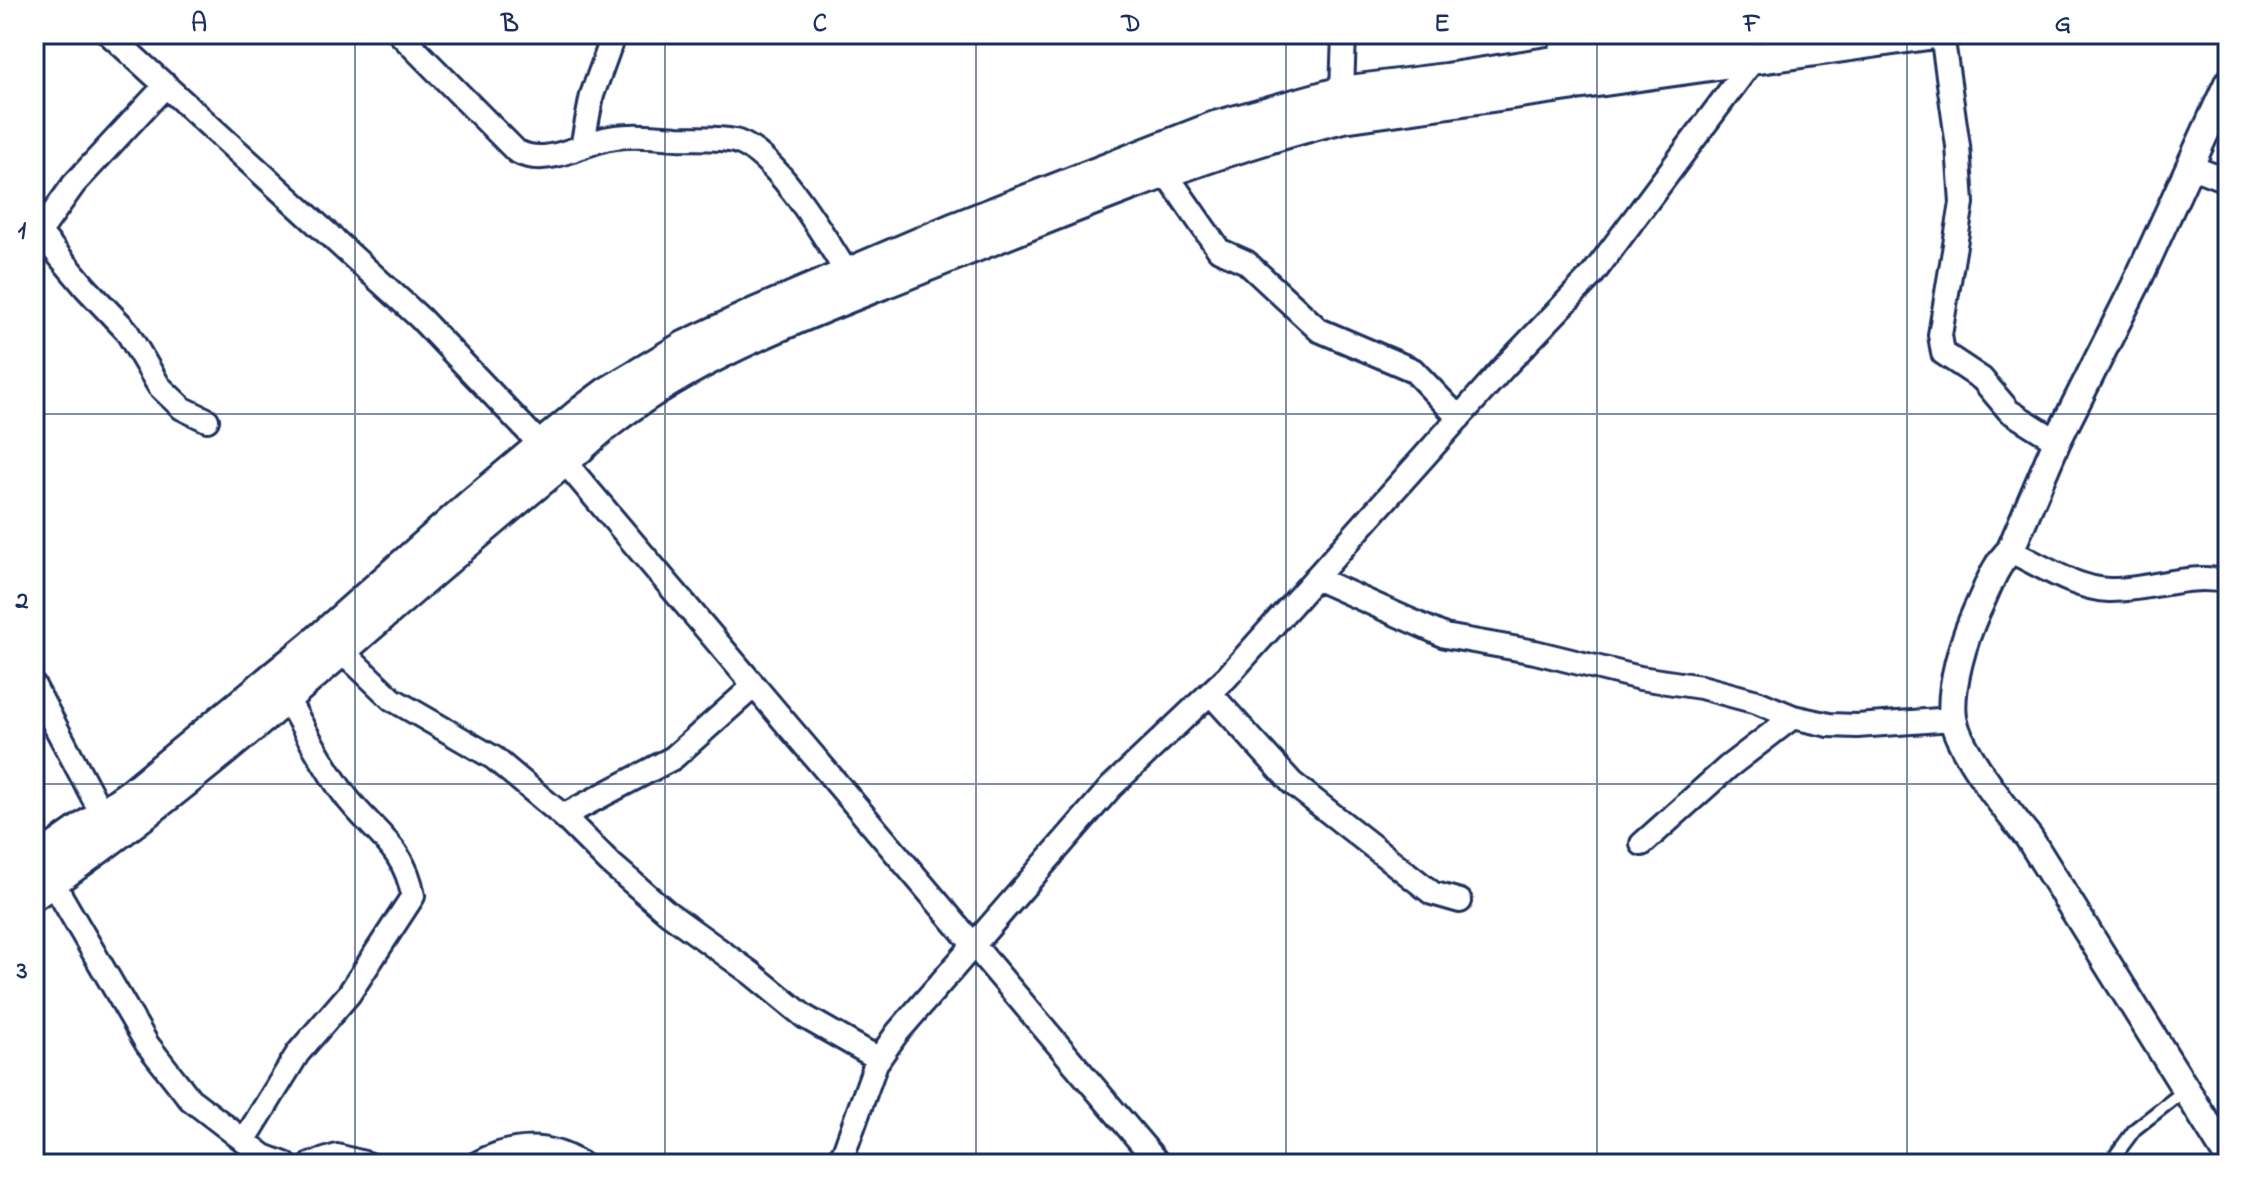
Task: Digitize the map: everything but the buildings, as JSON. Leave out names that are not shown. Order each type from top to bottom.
[{"type":"main road","points":[[40,880],[224,751],[525,491],[552,453],[607,393],[686,346],[847,273],[1033,196],[1215,127],[1342,92],[1555,63],[1735,34]]},
{"type":"main road","points":[[40,880],[102,814],[133,793],[552,453],[610,421],[664,385],[812,311],[1052,213],[1164,171],[1286,131],[1343,117],[1928,34]]},
{"type":"street","points":[[109,34],[420,318],[552,453],[846,792],[973,947],[1159,1164]]},
{"type":"street","points":[[400,34],[516,151],[530,159],[552,157],[604,139],[658,136],[739,142],[768,163],[807,209],[847,273]]},
{"type":"street","points":[[582,147],[592,95],[614,34]]},
{"type":"street","points":[[1342,92],[1344,34]]},
{"type":"street","points":[[1555,63],[1568,34]]},
{"type":"street","points":[[1942,34],[1958,146],[1962,203],[1940,335],[1943,353],[1982,379],[2009,411],[2057,441]]},
{"type":"street","points":[[835,1164],[844,1152],[863,1094],[879,1059],[897,1033],[1111,787],[1210,693],[1593,274],[1753,60]]},
{"type":"street","points":[[2228,83],[2128,300],[2057,441],[2010,551],[2001,560],[1965,639],[1953,719],[1962,742],[2002,804],[2029,838],[2228,1157]]},
{"type":"street","points":[[166,85],[74,184],[37,236],[126,330],[159,386],[182,408],[207,420]]},
{"type":"street","points":[[2189,166],[2228,181]]},
{"type":"street","points":[[1164,171],[1219,250],[1246,262],[1319,330],[1413,370],[1459,418]]},
{"type":"street","points":[[2010,551],[2082,586],[2110,590],[2187,580],[2228,582]]},
{"type":"street","points":[[1315,578],[1445,636],[1535,652],[1640,678],[1701,687],[1757,702],[1793,717],[1829,725],[1953,719]]},
{"type":"street","points":[[341,650],[392,699],[494,758],[563,816],[611,864],[668,913],[805,1017],[879,1059]]},
{"type":"street","points":[[34,686],[102,814]]},
{"type":"street","points":[[563,816],[673,758],[754,686]]},
{"type":"street","points":[[1210,693],[1292,783],[1432,893],[1460,901]]},
{"type":"street","points":[[244,1141],[298,1053],[349,994],[413,896],[409,874],[384,837],[346,796],[286,697]]},
{"type":"street","points":[[1642,844],[1728,767],[1793,717]]},
{"type":"street","points":[[40,880],[147,1044],[190,1099],[264,1156],[285,1164]]},
{"type":"street","points":[[476,1164],[496,1153],[528,1148],[562,1152],[581,1164]]},
{"type":"street","points":[[312,1164],[337,1156],[368,1164]]},
{"type":"lane","points":[[2109,1164],[2135,1129],[2185,1090]]}]
